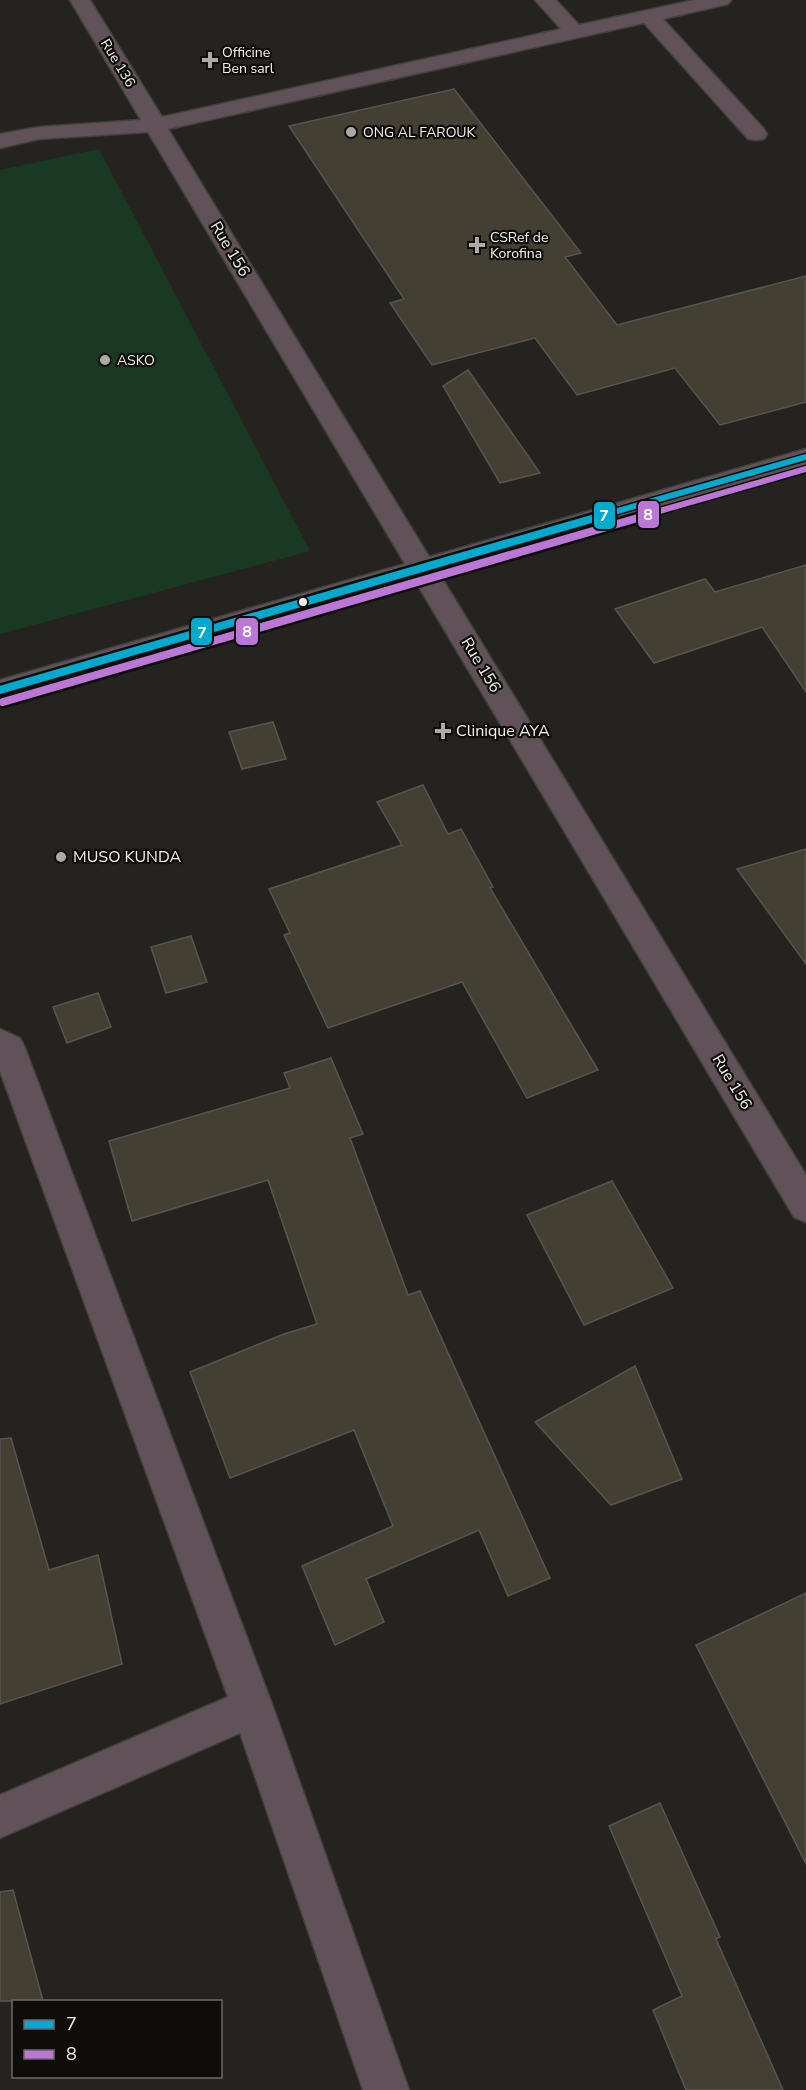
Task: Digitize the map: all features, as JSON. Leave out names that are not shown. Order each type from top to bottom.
[{"type":"street","name":"Rue 136","points":[[80,0],[156,125]]},
{"type":"street","points":[[545,0],[575,33]]},
{"type":"street","points":[[0,141],[39,133],[156,125],[721,0]]},
{"type":"street","points":[[650,17],[756,134]]},
{"type":"street","name":"Rue 156","points":[[156,125],[806,1206]]},
{"type":"street","points":[[0,690],[806,457]]},
{"type":"street","points":[[0,1043],[8,1048],[252,1707],[386,2090]]},
{"type":"street","points":[[0,1817],[252,1707]]},
{"type":"green space","name":"ASKO","points":[[99,149],[310,551],[0,634],[0,170]]},
{"type":"building","points":[[454,89],[581,253],[565,257],[617,325],[806,276],[806,402],[720,425],[675,368],[577,395],[535,338],[432,365],[390,303],[404,299],[289,126]]},
{"type":"building","points":[[468,370],[540,473],[500,483],[443,386]]},
{"type":"building","points":[[806,565],[806,692],[762,627],[654,663],[615,609],[705,579],[715,592]]},
{"type":"building","points":[[273,722],[286,759],[242,769],[229,732]]},
{"type":"building","points":[[423,785],[448,834],[461,829],[493,887],[490,888],[598,1070],[527,1098],[462,982],[328,1028],[284,935],[290,933],[269,889],[402,845],[377,802]]},
{"type":"building","points":[[806,849],[806,964],[737,869]]},
{"type":"building","points":[[191,936],[207,982],[166,993],[151,947]]},
{"type":"building","points":[[98,993],[111,1027],[67,1043],[53,1007]]},
{"type":"building","points":[[331,1058],[363,1134],[350,1138],[408,1295],[420,1291],[550,1578],[508,1596],[479,1530],[366,1579],[384,1622],[335,1645],[302,1566],[393,1526],[354,1430],[230,1478],[190,1372],[284,1334],[317,1324],[268,1180],[132,1221],[109,1141],[290,1088],[284,1073]]},
{"type":"building","points":[[612,1181],[673,1288],[584,1325],[527,1215]]},
{"type":"building","points":[[635,1366],[682,1479],[611,1505],[535,1422]]},
{"type":"building","points":[[11,1438],[49,1570],[98,1555],[122,1664],[0,1704],[0,1439]]},
{"type":"building","points":[[806,1593],[806,1864],[696,1645]]},
{"type":"building","points":[[660,1803],[720,1937],[716,1939],[783,2090],[686,2090],[653,2010],[682,1996],[609,1826]]},
{"type":"building","points":[[13,1890],[43,2000],[0,2001],[0,1892]]},
{"type":"transit line","name":"7","points":[[0,690],[806,457]]},
{"type":"transit line","name":"8","points":[[3,702],[806,469]]},
{"type":"place","name":"Officine Ben sarl","points":[[210,60]]},
{"type":"place","name":"ONG AL FAROUK","points":[[351,132]]},
{"type":"place","name":"CSRef de Korofina","points":[[477,245]]},
{"type":"place","name":"ASKO","points":[[105,360]]},
{"type":"place","name":"Clinique AYA","points":[[443,731]]},
{"type":"place","name":"MUSO KUNDA","points":[[61,857]]}]
